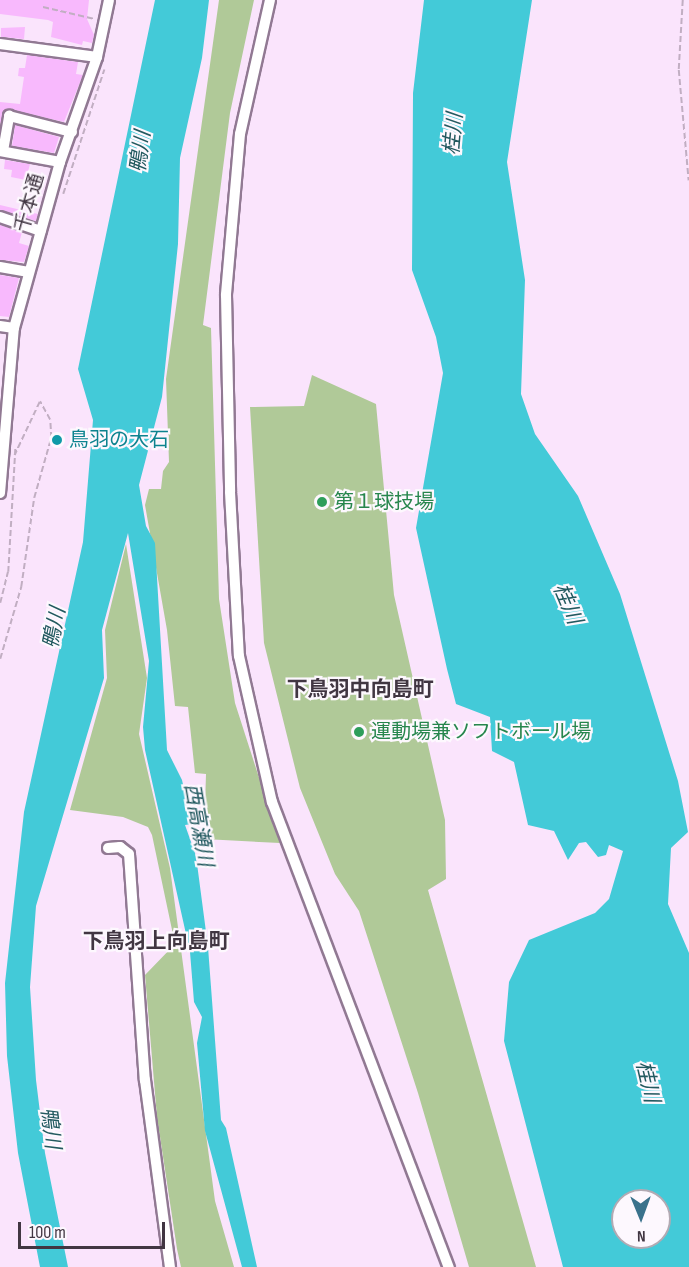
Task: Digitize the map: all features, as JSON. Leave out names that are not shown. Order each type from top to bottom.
[{"type":"street","name":"千本通","points":[[0,493],[1,455],[14,328],[60,162],[97,57],[109,0]]},
{"type":"street","points":[[270,0],[240,134],[226,295],[230,492],[239,656],[272,802],[449,1267]]},
{"type":"street","points":[[0,44],[97,57]]},
{"type":"street","points":[[60,162],[1,151],[9,116],[72,132]]},
{"type":"street","points":[[0,217],[41,231]]},
{"type":"street","points":[[0,267],[29,272]]},
{"type":"street","points":[[0,326],[14,328]]},
{"type":"street","points":[[1,455],[15,449]]},
{"type":"street","points":[[108,848],[120,847],[129,854],[145,1080],[170,1267]]},
{"type":"path","points":[[683,0],[679,70],[689,181]]},
{"type":"path","points":[[43,7],[105,21]]},
{"type":"path","points":[[59,204],[104,69]]},
{"type":"path","points":[[0,603],[8,572],[15,449],[40,402],[50,420],[51,438],[34,498],[21,587],[0,659]]},
{"type":"green space","points":[[219,0],[254,0],[230,113],[203,325],[211,328],[219,599],[235,703],[280,843],[204,839],[206,774],[195,773],[188,707],[175,706],[167,630],[145,505],[149,489],[161,489],[163,471],[169,462],[166,379]]},
{"type":"green space","points":[[312,375],[376,404],[394,595],[445,820],[446,879],[428,890],[536,1267],[469,1267],[418,1093],[359,911],[335,874],[300,788],[264,643],[250,407],[304,406]]},
{"type":"green space","points":[[126,544],[147,678],[139,734],[170,868],[215,1201],[234,1267],[181,1267],[177,1249],[157,1117],[145,975],[175,944],[152,835],[148,827],[123,817],[70,810],[107,678],[105,630]]},
{"type":"water","name":"鴨川","points":[[155,0],[209,0],[202,58],[180,158],[178,244],[162,397],[139,485],[146,526],[155,543],[167,750],[182,780],[192,824],[185,825],[196,856],[208,947],[221,1120],[226,1128],[257,1267],[242,1267],[205,1131],[197,1043],[202,1017],[194,1002],[190,952],[145,750],[143,727],[149,661],[128,533],[102,630],[104,678],[36,906],[30,987],[36,1080],[45,1153],[68,1267],[40,1267],[18,1153],[7,1056],[5,983],[24,812],[83,542],[93,420],[78,369]]},
{"type":"water","name":"桂川","points":[[424,0],[532,0],[507,162],[525,280],[521,394],[535,434],[578,496],[620,594],[678,781],[688,832],[671,848],[668,904],[689,953],[689,1267],[563,1267],[504,1041],[509,982],[529,940],[595,913],[609,899],[623,851],[609,845],[606,855],[598,857],[586,842],[579,843],[568,860],[554,831],[528,825],[514,762],[492,751],[490,717],[456,704],[416,528],[443,373],[436,337],[412,270],[413,93]]},
{"type":"building","points":[[0,0],[89,0],[87,19],[94,35],[92,43],[83,41],[82,45],[51,37],[53,22],[48,20],[0,14]]},
{"type":"building","points":[[25,27],[24,39],[1,37],[1,28]]},
{"type":"building","points":[[27,55],[78,62],[76,74],[83,75],[64,122],[7,109],[0,124],[0,102],[20,104],[24,77],[18,76],[19,68],[25,68]]},
{"type":"building","points":[[15,125],[59,137],[54,153],[12,146]]},
{"type":"building","points":[[5,160],[30,164],[26,180],[11,177],[12,170],[4,169]]},
{"type":"building","points":[[0,205],[38,214],[36,221],[0,210]]},
{"type":"building","points":[[0,225],[22,232],[19,243],[29,246],[24,262],[0,260]]},
{"type":"building","points":[[0,275],[19,278],[9,317],[0,316]]},
{"type":"place","name":"鳥羽の大石","points":[[57,440]]},
{"type":"place","name":"第１球技場","points":[[322,502]]},
{"type":"place","name":"運動場兼ソフトボール場","points":[[359,732]]},
{"type":"district","name":"下鳥羽中向島町","points":[[360,690]]},
{"type":"district","name":"下鳥羽上向島町","points":[[156,942]]},
{"type":"water label","name":"西高瀬川","points":[[198,825]]}]
